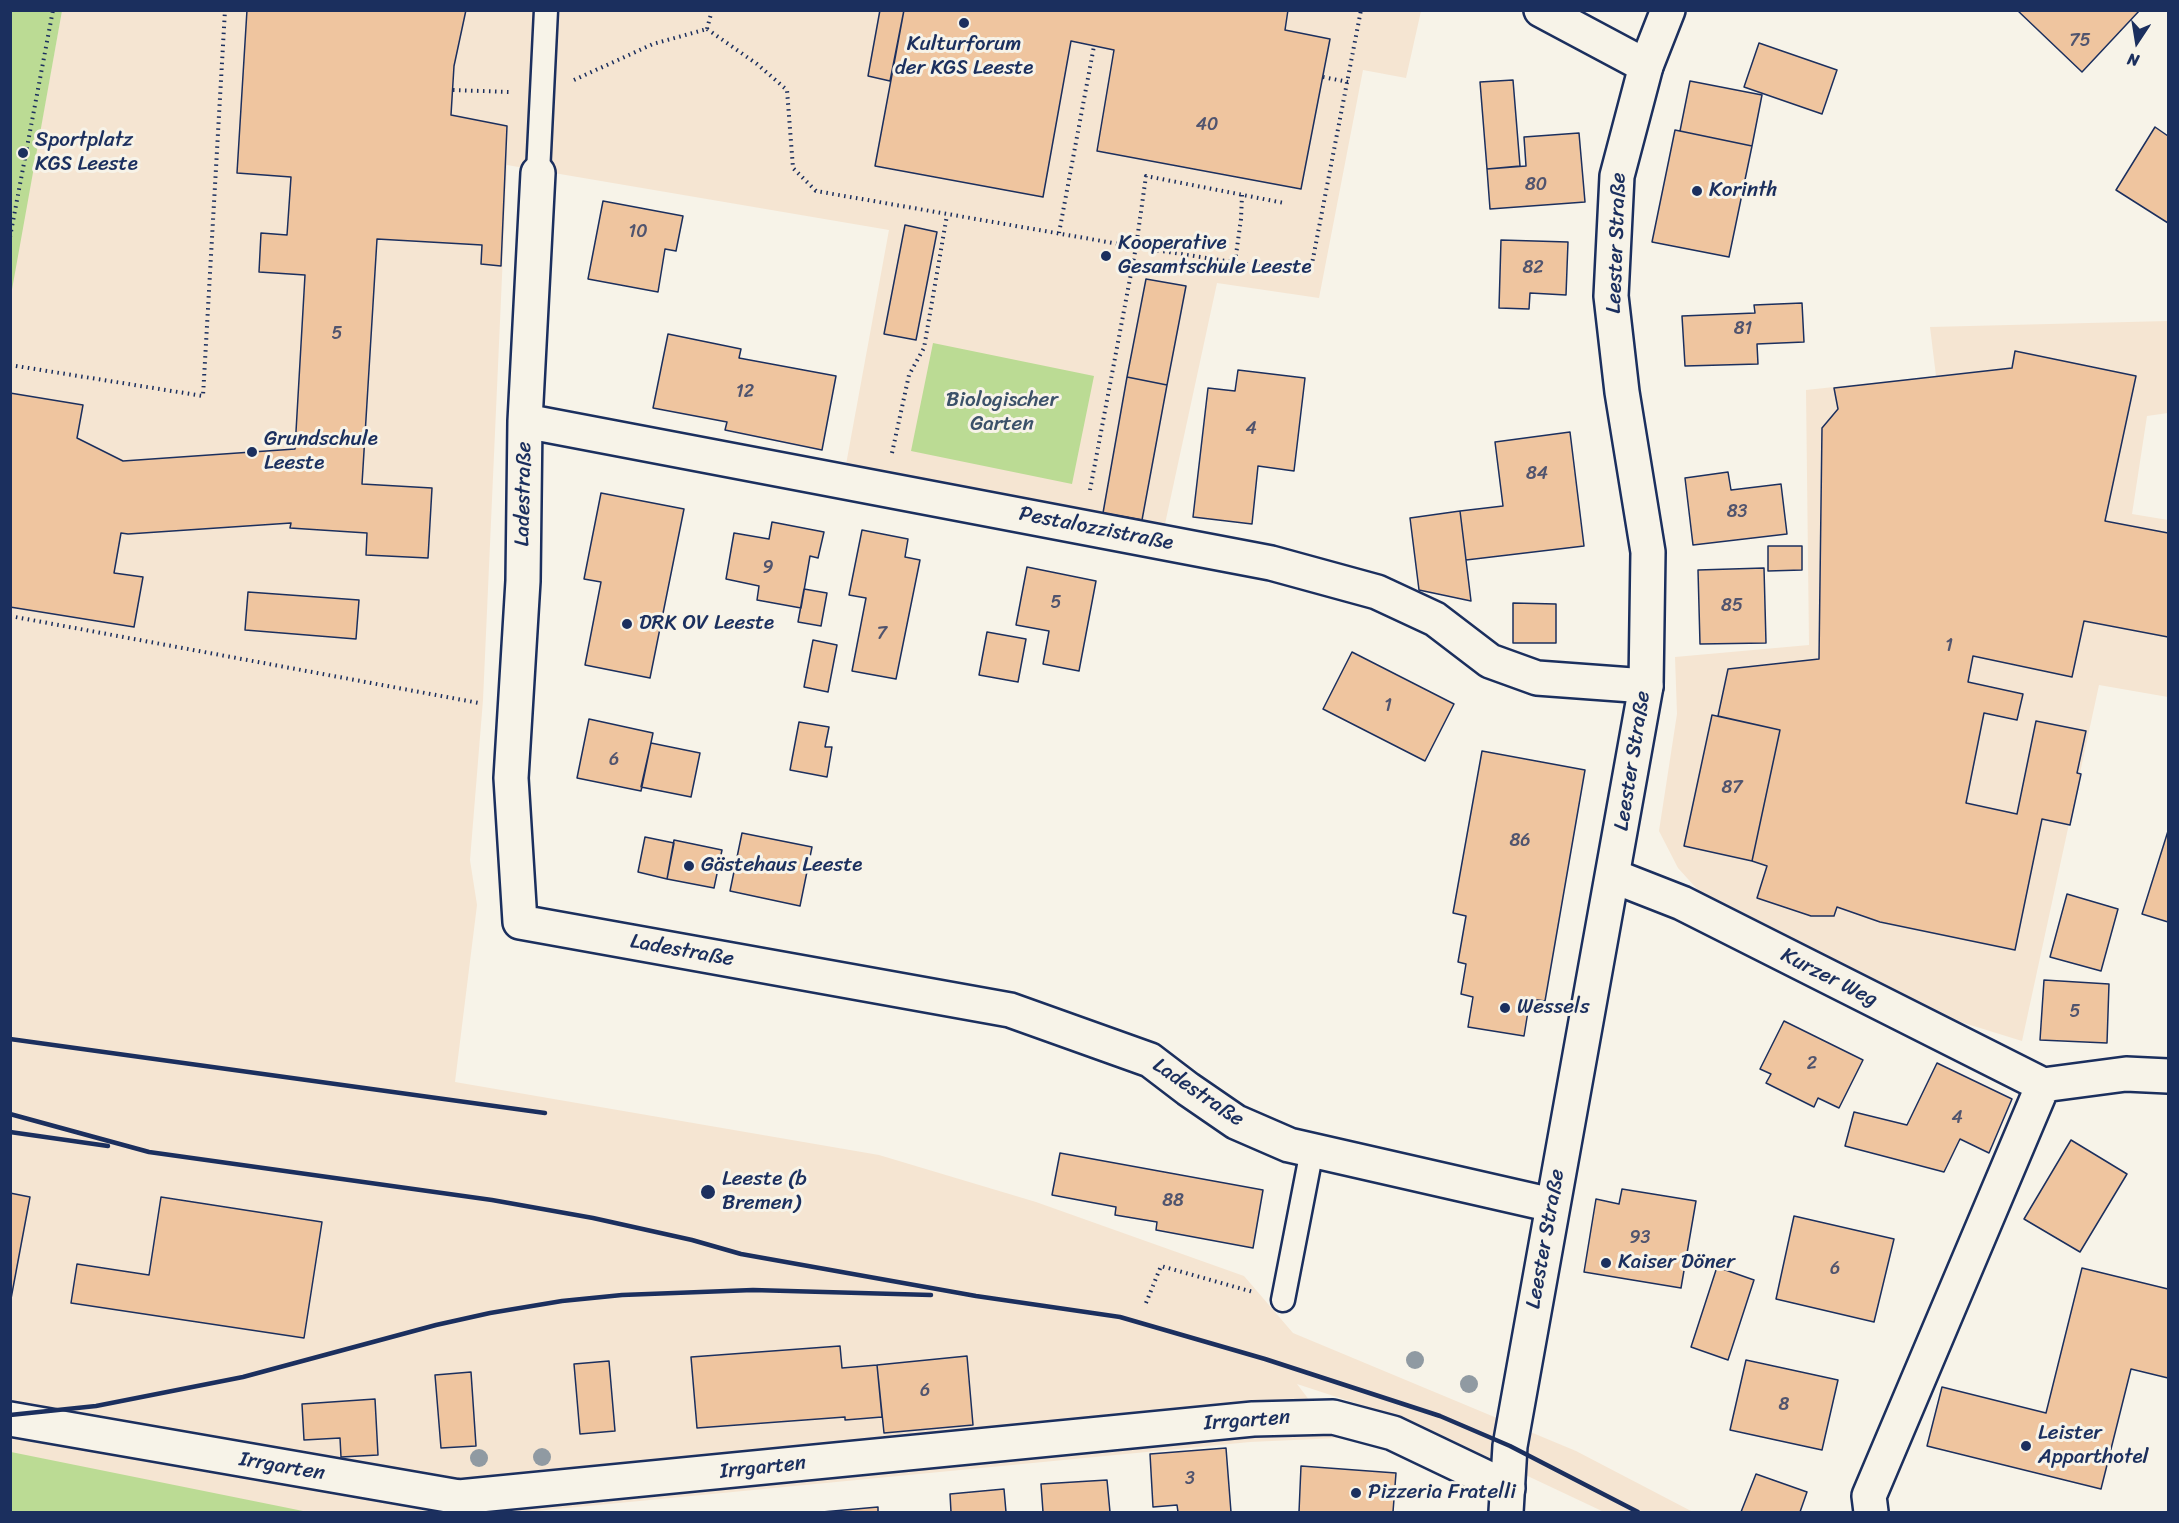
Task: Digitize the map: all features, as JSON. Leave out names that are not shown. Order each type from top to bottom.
[{"type":"street","points":[[1541,10],[1646,66]]},
{"type":"street","name":"Leester Straße","points":[[1507,1500],[1510,1446],[1646,686],[1648,552],[1622,392],[1611,296],[1617,176],[1646,66],[1668,10]]},
{"type":"street","name":"Ladestraße","points":[[538,173],[525,421],[523,581],[511,778],[520,922],[1010,1010],[1150,1060],[1236,1122],[1289,1144],[1552,1205]]},
{"type":"street","name":"Pestalozzistraße","points":[[525,421],[1271,563],[1377,592],[1435,619],[1490,661],[1537,678],[1646,686]]},
{"type":"street","name":"Kurzer Weg","points":[[1613,876],[1682,903],[2043,1085]]},
{"type":"street","points":[[1871,1512],[1869,1496],[2043,1085],[2126,1074],[2169,1076]]},
{"type":"street","name":"Irrgarten","points":[[10,1419],[459,1505],[1253,1419],[1333,1417],[1393,1433],[1507,1500]]},
{"type":"lane","points":[[538,173],[546,10]]},
{"type":"lane","points":[[1283,1300],[1312,1150]]},
{"type":"path","points":[[10,237],[53,10]]},
{"type":"path","points":[[10,365],[203,396],[225,10]]},
{"type":"path","points":[[707,29],[712,10]]},
{"type":"path","points":[[453,90],[541,93],[603,68],[653,44],[707,29],[758,64],[787,90],[794,168],[816,191],[1136,247],[1310,274],[1361,10]]},
{"type":"path","points":[[1059,233],[1094,46]]},
{"type":"path","points":[[1323,77],[1348,82]]},
{"type":"path","points":[[1083,526],[1136,247],[1146,176],[1284,203]]},
{"type":"path","points":[[1234,262],[1241,219],[1242,195]]},
{"type":"path","points":[[885,489],[909,375],[924,348],[947,215]]},
{"type":"path","points":[[10,616],[515,710]]},
{"type":"path","points":[[1146,1303],[1161,1266],[1283,1300]]},
{"type":"shaded area","points":[[62,11],[1421,11],[1406,78],[1363,70],[1319,298],[1217,283],[1165,524],[845,470],[889,230],[507,165],[483,700],[470,860],[477,905],[455,1082],[879,1155],[1036,1202],[1244,1276],[1293,1333],[1576,1451],[1693,1512],[1604,1512],[1413,1422],[1297,1384],[1338,1438],[1250,1442],[535,1512],[11,1512],[10,295]]},
{"type":"shaded area","points":[[2168,321],[2168,413],[2147,416],[2132,514],[2168,520],[2168,697],[2099,685],[2022,1041],[1925,1011],[1707,900],[1678,868],[1659,831],[1677,714],[1675,657],[1809,645],[1806,390],[1936,376],[1930,327]]},
{"type":"green space","name":"Sportplatz KGS Leeste","points":[[10,11],[62,11],[11,295],[10,295]]},
{"type":"green space","name":"Biologischer Garten","points":[[933,343],[1094,376],[1072,484],[911,451]]},
{"type":"green space","points":[[11,1452],[308,1512],[11,1512]]},
{"type":"building","name":"Grundschule Leeste","points":[[247,10],[466,10],[454,66],[451,115],[507,126],[501,266],[481,264],[482,245],[377,239],[362,484],[432,488],[428,558],[366,555],[367,533],[290,528],[291,523],[121,533],[114,573],[143,577],[134,627],[10,607],[10,393],[83,405],[77,438],[123,461],[295,449],[305,275],[259,272],[261,233],[287,235],[291,177],[237,173]]},
{"type":"building","points":[[880,10],[904,10],[890,81],[868,76]]},
{"type":"building","points":[[904,10],[1288,10],[1285,30],[1330,39],[1301,189],[1097,151],[1114,50],[1071,41],[1043,197],[875,166]]},
{"type":"building","points":[[2017,10],[2140,10],[2082,72]]},
{"type":"building","points":[[1759,43],[1837,70],[1822,114],[1744,87]]},
{"type":"building","points":[[1513,80],[1520,166],[1487,169],[1480,82]]},
{"type":"building","points":[[1690,81],[1762,95],[1752,146],[1680,131]]},
{"type":"building","points":[[2155,127],[2168,136],[2168,223],[2116,190]]},
{"type":"building","points":[[1675,130],[1752,146],[1729,257],[1652,242]]},
{"type":"building","points":[[1579,133],[1585,202],[1490,209],[1487,169],[1526,166],[1524,137]]},
{"type":"building","points":[[603,201],[683,216],[676,251],[665,249],[658,292],[588,279]]},
{"type":"building","points":[[905,225],[937,232],[916,340],[884,334]]},
{"type":"building","points":[[1501,240],[1568,242],[1566,295],[1530,293],[1529,309],[1499,308]]},
{"type":"building","points":[[1146,279],[1186,286],[1167,385],[1127,377]]},
{"type":"building","points":[[1802,303],[1804,342],[1757,344],[1758,364],[1685,366],[1682,316],[1755,313],[1754,305]]},
{"type":"building","points":[[668,334],[741,349],[739,358],[836,376],[822,450],[725,430],[727,422],[653,408]]},
{"type":"building","points":[[2015,351],[2136,376],[2105,521],[2168,533],[2168,637],[2084,621],[2072,677],[1973,656],[1968,682],[2023,694],[2017,720],[1984,713],[1966,803],[2017,814],[2036,721],[2086,731],[2077,773],[2081,774],[2070,825],[2042,819],[2015,950],[1880,922],[1837,907],[1834,916],[1811,916],[1757,898],[1767,866],[1752,861],[1780,730],[1718,716],[1728,669],[1819,659],[1822,428],[1838,409],[1834,388],[2012,368]]},
{"type":"building","points":[[1238,370],[1305,378],[1294,471],[1258,466],[1252,524],[1193,517],[1208,388],[1235,391]]},
{"type":"building","points":[[1127,377],[1167,385],[1142,520],[1103,513]]},
{"type":"building","points":[[1570,432],[1584,546],[1466,560],[1460,511],[1503,506],[1495,442]]},
{"type":"building","points":[[1728,472],[1731,490],[1781,484],[1787,534],[1693,545],[1685,478]]},
{"type":"building","name":"DRK OV Leeste","points":[[601,493],[684,509],[650,678],[585,665],[601,582],[584,579]]},
{"type":"building","points":[[1460,511],[1471,601],[1419,590],[1410,518]]},
{"type":"building","points":[[772,522],[824,532],[818,558],[810,556],[801,608],[757,600],[759,586],[726,579],[734,533],[769,539]]},
{"type":"building","points":[[862,530],[908,539],[905,557],[920,560],[896,679],[852,671],[866,598],[849,595]]},
{"type":"building","points":[[1768,546],[1802,546],[1802,570],[1768,571]]},
{"type":"building","points":[[1027,567],[1096,581],[1079,671],[1043,664],[1049,631],[1016,625]]},
{"type":"building","points":[[1764,568],[1766,643],[1700,644],[1698,570]]},
{"type":"building","points":[[804,589],[827,593],[821,626],[798,622]]},
{"type":"building","points":[[248,592],[359,600],[356,639],[245,630]]},
{"type":"building","points":[[1513,603],[1556,604],[1556,643],[1513,643]]},
{"type":"building","points":[[987,632],[1026,639],[1018,682],[979,675]]},
{"type":"building","points":[[813,640],[837,645],[828,692],[804,687]]},
{"type":"building","points":[[1352,652],[1454,704],[1425,761],[1323,709]]},
{"type":"building","points":[[1712,715],[1780,730],[1752,861],[1684,846]]},
{"type":"building","points":[[589,719],[653,733],[641,791],[577,778]]},
{"type":"building","points":[[799,722],[829,727],[825,747],[832,747],[827,777],[790,770]]},
{"type":"building","points":[[651,743],[700,753],[691,797],[641,787]]},
{"type":"building","points":[[1482,751],[1585,770],[1545,1001],[1530,999],[1524,1036],[1468,1027],[1473,997],[1461,994],[1466,964],[1458,962],[1466,916],[1453,913]]},
{"type":"building","points":[[2168,831],[2168,922],[2142,914]]},
{"type":"building","points":[[742,833],[812,847],[800,906],[730,891]]},
{"type":"building","points":[[645,837],[674,843],[667,879],[638,872]]},
{"type":"building","points":[[674,840],[722,850],[714,888],[667,879]]},
{"type":"building","points":[[2067,894],[2118,909],[2101,971],[2050,957]]},
{"type":"building","points":[[2044,980],[2109,984],[2107,1043],[2040,1040]]},
{"type":"building","points":[[1784,1021],[1863,1060],[1839,1108],[1818,1098],[1814,1107],[1766,1083],[1771,1074],[1760,1069]]},
{"type":"building","points":[[1937,1063],[2012,1099],[1989,1153],[1960,1139],[1944,1172],[1845,1146],[1854,1112],[1907,1125]]},
{"type":"building","points":[[2071,1140],[2127,1174],[2080,1252],[2024,1219]]},
{"type":"building","points":[[1060,1153],[1263,1190],[1253,1248],[1156,1230],[1157,1222],[1115,1215],[1116,1207],[1052,1195]]},
{"type":"building","points":[[1622,1189],[1696,1201],[1681,1288],[1584,1272],[1596,1199],[1619,1204]]},
{"type":"building","points":[[10,1193],[30,1197],[10,1304]]},
{"type":"building","points":[[161,1197],[322,1222],[304,1338],[71,1303],[77,1264],[149,1275]]},
{"type":"building","points":[[1794,1216],[1894,1239],[1874,1322],[1776,1299]]},
{"type":"building","points":[[1717,1267],[1754,1280],[1728,1360],[1691,1347]]},
{"type":"building","points":[[2082,1268],[2168,1289],[2168,1378],[2131,1369],[2101,1489],[1927,1446],[1942,1387],[2046,1413]]},
{"type":"building","points":[[840,1346],[842,1368],[877,1365],[882,1417],[845,1420],[845,1417],[697,1428],[691,1357]]},
{"type":"building","points":[[967,1356],[973,1425],[884,1433],[877,1365]]},
{"type":"building","points":[[1746,1360],[1838,1380],[1822,1450],[1730,1430]]},
{"type":"building","points":[[609,1361],[615,1431],[580,1434],[574,1364]]},
{"type":"building","points":[[471,1372],[476,1446],[441,1448],[435,1375]]},
{"type":"building","points":[[375,1399],[378,1455],[341,1457],[340,1438],[304,1440],[302,1404]]},
{"type":"building","points":[[1226,1448],[1231,1512],[1178,1512],[1177,1505],[1153,1507],[1150,1454]]},
{"type":"building","points":[[1301,1466],[1396,1473],[1393,1512],[1299,1512]]},
{"type":"building","points":[[1756,1474],[1807,1492],[1800,1512],[1741,1512]]},
{"type":"building","points":[[1107,1480],[1110,1512],[1043,1512],[1041,1484]]},
{"type":"building","points":[[1004,1489],[1006,1512],[951,1512],[950,1494]]},
{"type":"building","points":[[878,1507],[878,1512],[822,1512]]},
{"type":"railway","points":[[10,1039],[545,1113]]},
{"type":"railway","points":[[10,1114],[149,1152],[492,1200],[593,1218],[692,1240],[741,1254],[976,1296],[1120,1317],[1265,1359],[1440,1416],[1510,1446],[1638,1512]]},
{"type":"railway","points":[[10,1132],[108,1146]]},
{"type":"railway","points":[[10,1415],[96,1406],[243,1377],[436,1325],[562,1301],[622,1295],[753,1290],[931,1295]]},
{"type":"place","name":"Kulturforum der KGS Leeste","points":[[964,23]]},
{"type":"place","name":"Sportplatz KGS Leeste","points":[[23,153]]},
{"type":"place","name":"Korinth","points":[[1697,191]]},
{"type":"place","name":"Kooperative Gesamtschule Leeste","points":[[1106,256]]},
{"type":"place","name":"Grundschule Leeste","points":[[252,452]]},
{"type":"place","name":"DRK OV Leeste","points":[[627,624]]},
{"type":"place","name":"Gästehaus Leeste","points":[[689,866]]},
{"type":"place","name":"Wessels","points":[[1505,1008]]},
{"type":"place","name":"Leeste (b Bremen)","points":[[708,1192]]},
{"type":"place","name":"Kaiser Döner","points":[[1606,1263]]},
{"type":"place","name":"Leister Apparthotel","points":[[2026,1446]]},
{"type":"place","name":"Pizzeria Fratelli","points":[[1356,1493]]}]
